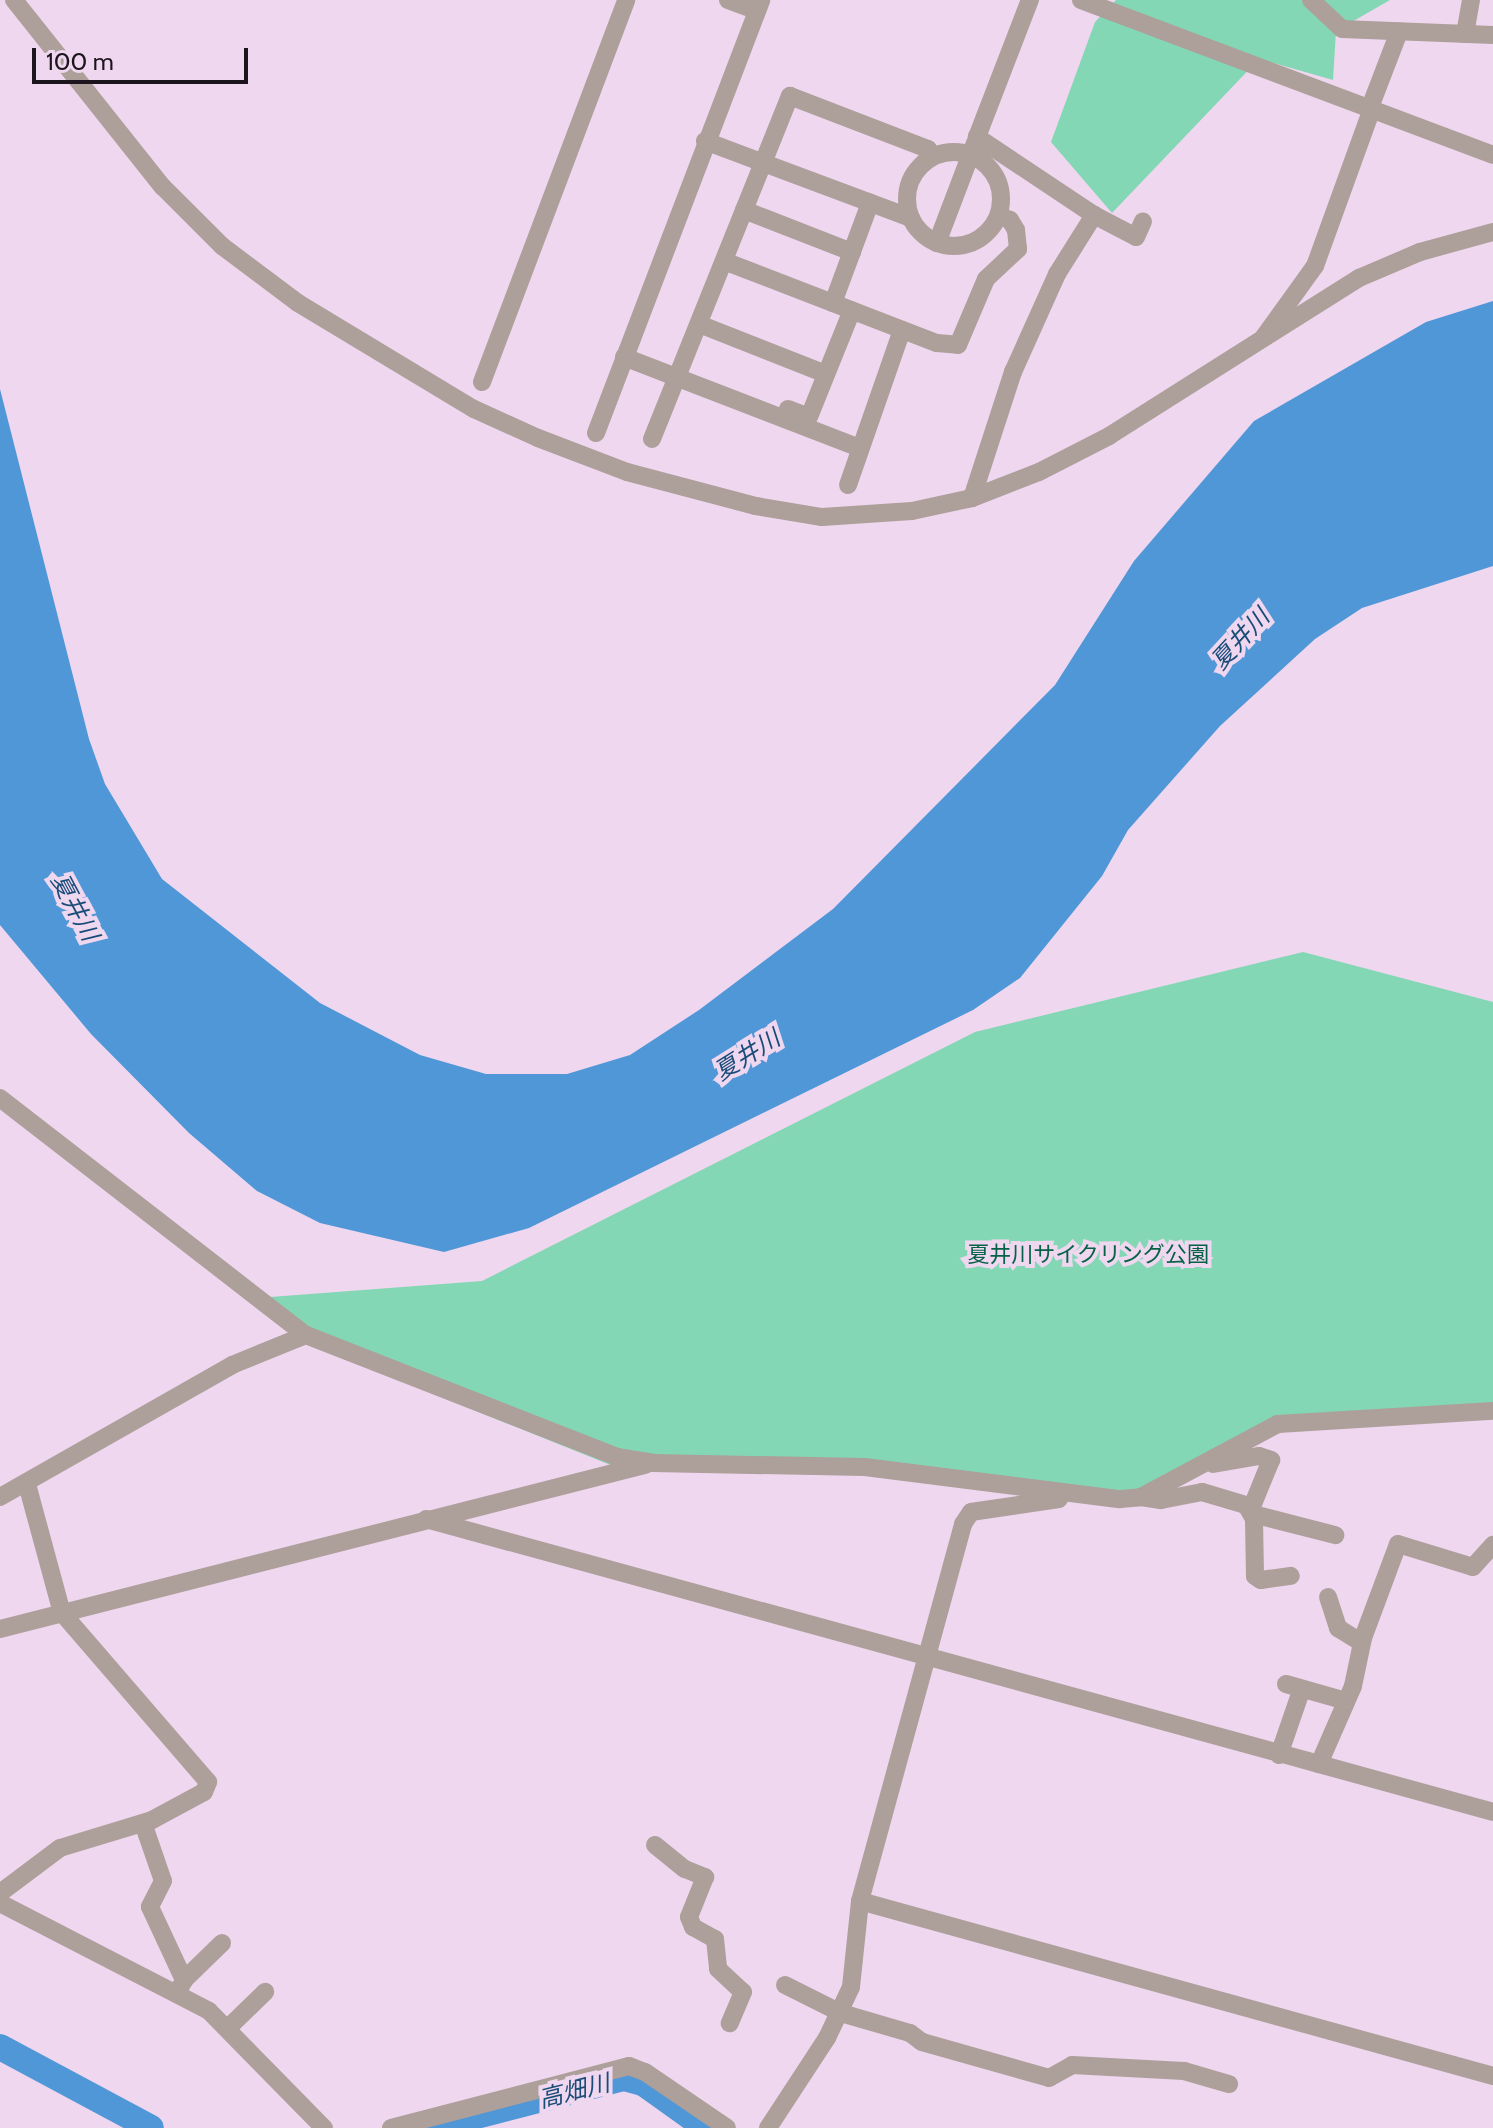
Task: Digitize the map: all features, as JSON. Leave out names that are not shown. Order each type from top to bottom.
[{"type":"street","points":[[14,0],[128,146],[222,246],[298,303],[474,409],[627,472],[756,506],[822,517],[912,511],[972,498],[1109,436],[1359,278],[1420,252],[1493,232]]},
{"type":"street","points":[[482,382],[626,0]]},
{"type":"street","points":[[596,433],[758,5],[728,0]]},
{"type":"street","points":[[937,243],[1030,0]]},
{"type":"street","points":[[1081,0],[1493,155]]},
{"type":"street","points":[[1311,0],[1335,27],[1493,35]]},
{"type":"street","points":[[1465,34],[1471,0]]},
{"type":"street","points":[[1262,341],[1268,325],[1315,266],[1399,32]]},
{"type":"street","points":[[652,439],[786,102],[794,94],[928,149],[932,157]]},
{"type":"street","points":[[705,141],[911,218],[937,243],[951,247],[981,239],[999,216],[998,179],[974,145]]},
{"type":"street","points":[[911,218],[908,190],[921,165],[932,157],[974,145],[1136,237],[1143,221]]},
{"type":"street","points":[[833,303],[870,203]]},
{"type":"street","points":[[744,210],[852,252]]},
{"type":"street","points":[[972,498],[1013,372],[1057,274],[1094,215]]},
{"type":"street","points":[[724,261],[902,330],[958,345],[986,279],[1018,249],[1016,230],[1010,220],[999,216]]},
{"type":"street","points":[[624,357],[809,417],[852,310]]},
{"type":"street","points":[[699,324],[826,374]]},
{"type":"street","points":[[848,485],[902,330]]},
{"type":"street","points":[[680,373],[860,448]]},
{"type":"street","points":[[0,1098],[306,1335],[589,1449],[653,1463],[865,1467],[1069,1496],[1161,1500],[1202,1492],[1252,1511],[1335,1535]]},
{"type":"street","points":[[0,1497],[232,1365],[306,1335]]},
{"type":"street","points":[[1141,1497],[1292,1420],[1493,1411]]},
{"type":"street","points":[[1210,1463],[1259,1456],[1271,1460],[1252,1511],[1255,1576],[1291,1576]]},
{"type":"street","points":[[0,1629],[653,1463]]},
{"type":"street","points":[[0,1893],[60,1848],[143,1823],[204,1792],[208,1782],[62,1613],[27,1484]]},
{"type":"street","points":[[768,2128],[841,2013],[851,1987],[860,1901],[925,1657],[967,1516],[1069,1496]]},
{"type":"street","points":[[426,1519],[1493,1812]]},
{"type":"street","points":[[1319,1764],[1346,1701],[1362,1643],[1398,1544],[1473,1567],[1491,1552]]},
{"type":"street","points":[[1328,1597],[1338,1628],[1362,1643]]},
{"type":"street","points":[[1279,1755],[1294,1688],[1346,1701]]},
{"type":"street","points":[[143,1823],[163,1881],[150,1907],[181,1986]]},
{"type":"street","points":[[655,1845],[685,1869],[705,1877],[690,1921],[715,1939],[718,1969],[747,1984],[730,2023]]},
{"type":"street","points":[[860,1901],[1493,2076]]},
{"type":"street","points":[[0,1903],[181,1986],[228,2028],[324,2128]]},
{"type":"street","points":[[181,1986],[222,1943]]},
{"type":"street","points":[[785,1985],[841,2013],[1049,2078],[1072,2065],[1109,2066],[1184,2071],[1229,2084]]},
{"type":"street","points":[[228,2028],[265,1992]]},
{"type":"street","points":[[391,2128],[629,2066],[645,2072],[727,2128]]},
{"type":"green space","points":[[1116,0],[1390,0],[1336,31],[1333,80],[1259,59],[1112,213],[1051,142],[1095,22]]},
{"type":"green space","name":"夏井川サイクリング公園","points":[[1303,952],[1493,1002],[1493,1408],[1293,1420],[1146,1500],[868,1470],[618,1468],[344,1358],[257,1298],[482,1281],[975,1032]]},
{"type":"water","name":"夏井川","points":[[1493,301],[1493,566],[1362,608],[1315,639],[1220,726],[1128,830],[1102,876],[1020,978],[973,1010],[529,1228],[444,1252],[320,1223],[257,1191],[189,1133],[91,1034],[0,925],[0,389],[89,739],[105,784],[162,879],[320,1003],[420,1055],[486,1074],[567,1074],[630,1055],[699,1010],[833,909],[1055,685],[1134,561],[1254,421],[1426,322]]},
{"type":"waterway","name":"高畑川","points":[[0,2047],[151,2128]]},
{"type":"waterway","name":"高畑川","points":[[430,2128],[624,2078],[643,2083],[706,2128]]}]
